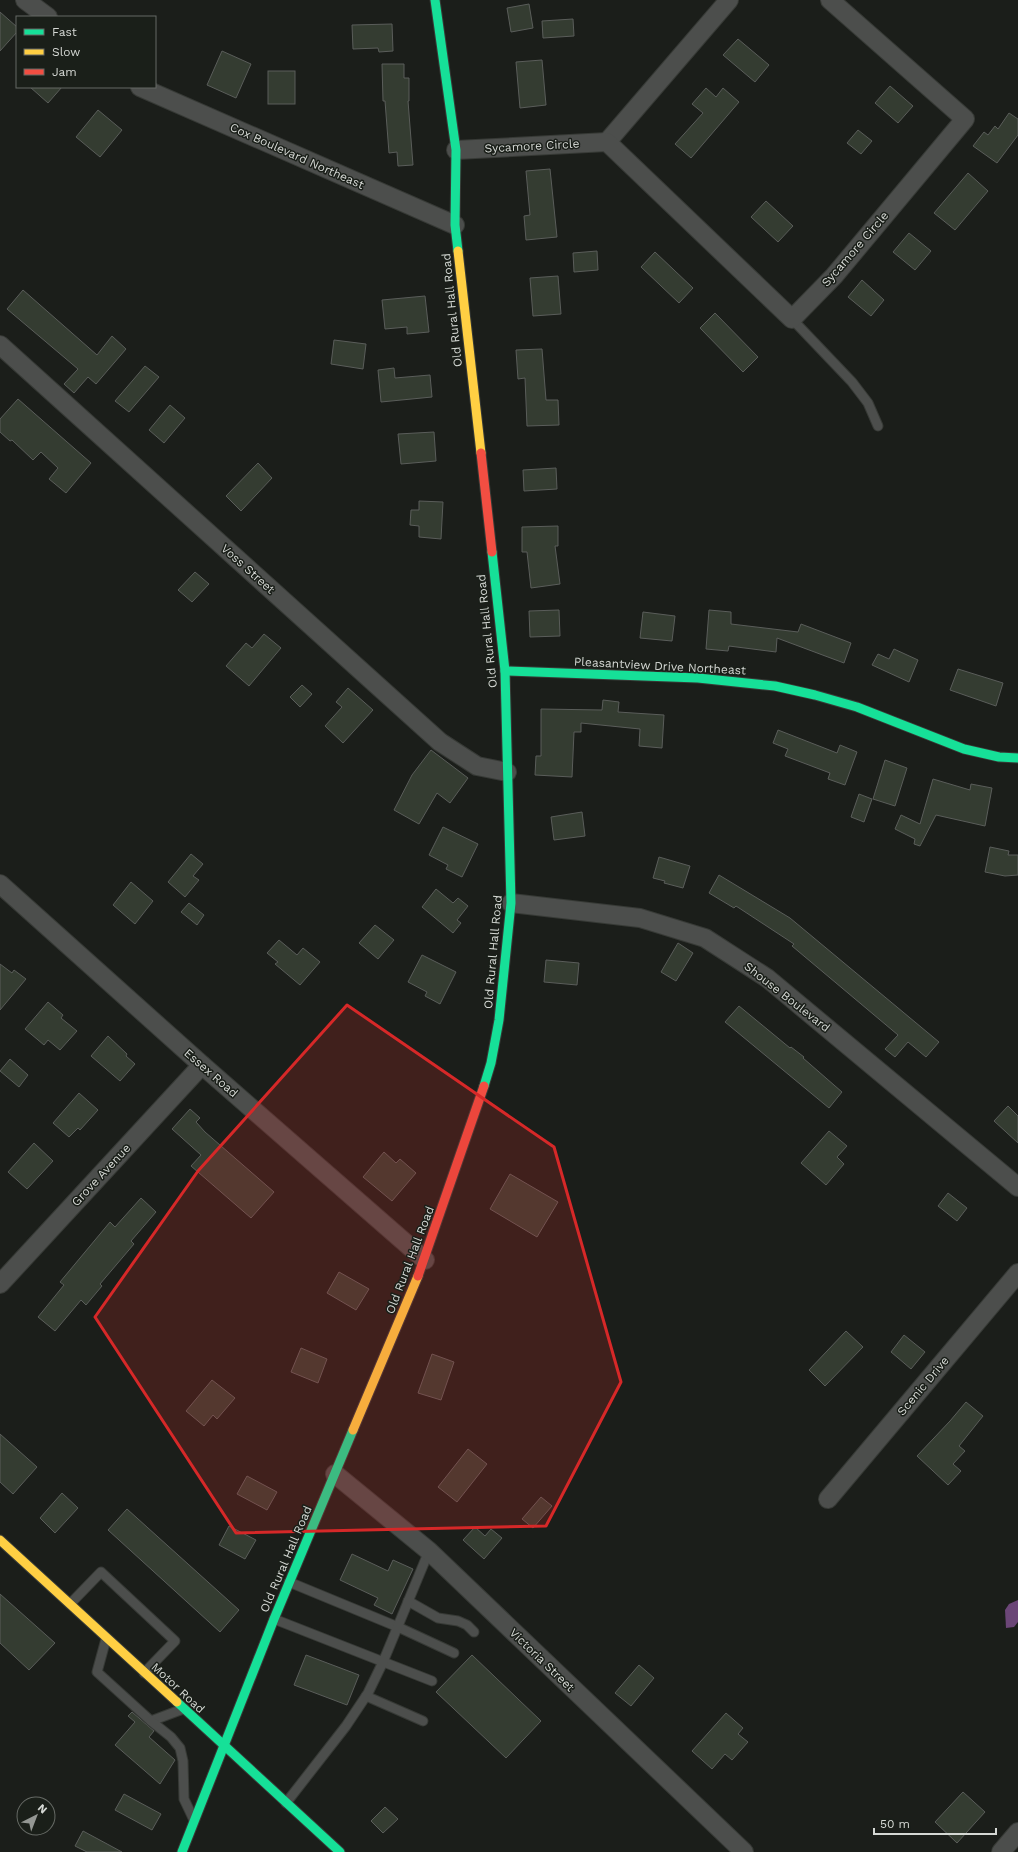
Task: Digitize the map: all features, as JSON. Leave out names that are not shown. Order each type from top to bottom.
[{"type":"main road","name":"Old Rural Hall Road","points":[[182,1852],[274,1618],[425,1260],[476,1113],[491,1063],[499,1020],[511,903],[504,671],[455,225],[456,150],[435,0]]},
{"type":"main road","name":"Pleasantview Drive Northeast","points":[[504,671],[682,677],[749,683],[793,690],[843,702],[954,746],[982,754],[1018,758]]},
{"type":"main road","name":"Motor Road","points":[[0,1540],[337,1851]]},
{"type":"street","points":[[25,0],[47,16]]},
{"type":"street","points":[[729,0],[607,142],[792,319]]},
{"type":"street","name":"Sycamore Circle","points":[[792,319],[834,276],[965,119],[830,0]]},
{"type":"street","name":"Cox Boulevard Northeast","points":[[142,88],[455,225]]},
{"type":"street","name":"Sycamore Circle","points":[[456,150],[607,142]]},
{"type":"street","name":"Voss Street","points":[[0,345],[440,742],[477,766],[507,772]]},
{"type":"street","name":"Essex Road","points":[[0,884],[202,1066],[425,1260]]},
{"type":"street","name":"Shouse Boulevard","points":[[511,903],[640,918],[705,938],[767,978],[1018,1187]]},
{"type":"street","name":"Grove Avenue","points":[[0,1284],[202,1066]]},
{"type":"street","name":"Scenic Drive","points":[[828,1499],[1018,1273]]},
{"type":"street","name":"Victoria Street","points":[[335,1474],[429,1551],[744,1852]]},
{"type":"street","points":[[1001,1852],[1018,1832]]},
{"type":"lane","points":[[792,319],[852,382],[868,403],[878,426]]},
{"type":"lane","points":[[286,1803],[346,1726],[366,1696],[383,1662],[429,1551]]},
{"type":"lane","points":[[70,1604],[101,1572],[175,1641],[144,1673]]},
{"type":"lane","points":[[289,1582],[398,1627],[454,1653]]},
{"type":"lane","points":[[408,1601],[438,1618],[458,1621],[467,1625],[474,1632]]},
{"type":"lane","points":[[274,1618],[432,1681]]},
{"type":"lane","points":[[106,1638],[97,1672],[171,1736],[180,1748],[183,1761],[184,1799],[195,1822]]},
{"type":"lane","points":[[366,1696],[423,1721]]},
{"type":"lane","points":[[152,1721],[183,1709]]},
{"type":"highlighted area","points":[[347,1005],[554,1147],[621,1382],[546,1526],[236,1533],[95,1317],[198,1171]]},
{"type":"shaded area","points":[[1018,1600],[1018,1622],[1014,1627],[1006,1628],[1005,1610],[1009,1604]]},
{"type":"building","points":[[529,4],[533,28],[511,32],[507,8]]},
{"type":"building","points":[[0,12],[16,26],[16,33],[0,51]]},
{"type":"building","points":[[573,19],[574,36],[543,38],[542,21]]},
{"type":"building","points":[[392,24],[393,51],[379,52],[378,48],[353,49],[352,25]]},
{"type":"building","points":[[738,39],[769,65],[755,82],[723,55]]},
{"type":"building","points":[[222,51],[251,64],[236,98],[207,85]]},
{"type":"building","points":[[542,60],[546,105],[520,108],[516,62]]},
{"type":"building","points":[[382,64],[404,64],[404,78],[409,78],[408,101],[413,165],[398,166],[397,152],[389,153],[385,101],[383,101]]},
{"type":"building","points":[[268,71],[295,71],[295,104],[268,104]]},
{"type":"building","points":[[890,86],[913,106],[898,123],[875,103]]},
{"type":"building","points":[[31,88],[61,88],[48,103]]},
{"type":"building","points":[[706,88],[716,97],[723,88],[739,102],[691,158],[675,144],[703,113],[692,104]]},
{"type":"building","points":[[98,110],[122,130],[100,157],[76,137]]},
{"type":"building","points":[[1009,113],[1018,119],[1018,135],[997,163],[973,146],[984,132],[988,135],[995,126],[998,129]]},
{"type":"building","points":[[858,130],[872,141],[861,154],[847,143]]},
{"type":"building","points":[[550,169],[557,237],[526,240],[524,216],[530,215],[526,171]]},
{"type":"building","points":[[968,173],[988,191],[955,230],[934,213]]},
{"type":"building","points":[[766,201],[793,226],[778,242],[751,217]]},
{"type":"building","points":[[909,233],[931,251],[915,270],[893,252]]},
{"type":"building","points":[[597,251],[598,270],[574,272],[573,253]]},
{"type":"building","points":[[655,252],[693,288],[679,303],[641,267]]},
{"type":"building","points":[[558,276],[561,314],[533,316],[530,278]]},
{"type":"building","points":[[862,280],[884,300],[871,316],[848,297]]},
{"type":"building","points":[[23,290],[97,355],[112,336],[126,349],[96,384],[88,377],[74,393],[64,384],[78,369],[7,309]]},
{"type":"building","points":[[425,296],[429,332],[407,334],[407,327],[385,329],[382,300]]},
{"type":"building","points":[[715,313],[758,357],[743,372],[700,328]]},
{"type":"building","points":[[334,340],[366,344],[363,369],[331,364]]},
{"type":"building","points":[[542,349],[546,400],[558,400],[559,425],[527,426],[525,378],[518,379],[516,350]]},
{"type":"building","points":[[145,366],[159,377],[129,412],[115,401]]},
{"type":"building","points":[[394,368],[395,378],[430,375],[432,397],[381,402],[378,370]]},
{"type":"building","points":[[18,399],[91,463],[66,493],[49,479],[58,468],[41,452],[33,460],[12,440],[10,441],[0,432],[0,419]]},
{"type":"building","points":[[170,405],[185,418],[164,443],[149,430]]},
{"type":"building","points":[[434,432],[436,461],[401,464],[398,434]]},
{"type":"building","points":[[258,463],[272,478],[241,511],[226,496]]},
{"type":"building","points":[[556,468],[557,489],[524,491],[523,470]]},
{"type":"building","points":[[419,501],[443,502],[441,539],[419,537],[419,526],[410,525],[411,510],[419,510]]},
{"type":"building","points":[[558,526],[558,546],[555,546],[560,584],[531,588],[527,552],[522,552],[522,527]]},
{"type":"building","points":[[195,572],[209,584],[192,602],[178,590]]},
{"type":"building","points":[[559,610],[560,636],[530,637],[529,611]]},
{"type":"building","points":[[709,610],[731,612],[731,624],[798,632],[801,624],[851,643],[844,663],[777,638],[776,652],[729,646],[728,651],[706,649]]},
{"type":"building","points":[[643,612],[675,616],[672,641],[640,638]]},
{"type":"building","points":[[264,634],[281,648],[249,686],[226,666],[246,643],[252,648]]},
{"type":"building","points":[[894,649],[918,660],[909,682],[872,665],[878,654],[889,659]]},
{"type":"building","points":[[958,669],[1003,683],[996,706],[950,690]]},
{"type":"building","points":[[302,685],[312,694],[300,707],[290,697]]},
{"type":"building","points":[[348,688],[373,710],[343,743],[325,726],[342,707],[336,702]]},
{"type":"building","points":[[603,700],[619,702],[618,712],[664,715],[662,748],[639,746],[640,729],[581,723],[581,732],[574,732],[572,777],[535,775],[536,756],[541,756],[541,709],[602,710]]},
{"type":"building","points":[[778,730],[837,753],[840,745],[857,752],[845,785],[828,779],[830,773],[785,756],[788,749],[773,743]]},
{"type":"building","points":[[431,750],[468,778],[450,803],[437,793],[419,824],[394,810],[412,775]]},
{"type":"building","points":[[885,760],[907,768],[895,806],[873,799]]},
{"type":"building","points":[[933,779],[970,790],[971,784],[992,788],[985,826],[936,815],[920,846],[914,844],[915,839],[895,829],[901,815],[920,824]]},
{"type":"building","points":[[859,794],[872,799],[864,822],[851,817]]},
{"type":"building","points":[[582,812],[585,836],[554,840],[551,817]]},
{"type":"building","points":[[443,827],[478,844],[462,877],[446,869],[448,865],[429,855]]},
{"type":"building","points":[[990,847],[1009,851],[1008,855],[1018,855],[1018,875],[1005,876],[985,872]]},
{"type":"building","points":[[191,854],[203,864],[193,876],[199,880],[185,897],[168,882]]},
{"type":"building","points":[[659,857],[690,866],[683,888],[664,883],[665,881],[653,878]]},
{"type":"building","points":[[719,875],[790,918],[939,1042],[926,1057],[908,1042],[895,1057],[885,1049],[898,1035],[792,946],[794,944],[736,906],[734,908],[709,893]]},
{"type":"building","points":[[131,882],[153,901],[135,924],[113,905]]},
{"type":"building","points":[[436,889],[453,903],[458,898],[468,906],[457,920],[461,923],[453,933],[422,907]]},
{"type":"building","points":[[189,903],[204,915],[197,925],[181,912]]},
{"type":"building","points":[[375,925],[394,940],[378,959],[359,943]]},
{"type":"building","points":[[279,940],[297,955],[303,948],[320,962],[300,985],[275,964],[278,962],[267,953]]},
{"type":"building","points":[[678,943],[693,953],[676,981],[661,972]]},
{"type":"building","points":[[422,955],[456,972],[440,1004],[425,996],[427,992],[408,982]]},
{"type":"building","points":[[546,960],[579,963],[577,985],[544,982]]},
{"type":"building","points":[[0,964],[12,973],[14,970],[26,979],[0,1010]]},
{"type":"building","points":[[48,1002],[63,1015],[61,1018],[77,1031],[60,1050],[48,1040],[44,1045],[25,1029]]},
{"type":"building","points":[[739,1006],[790,1048],[791,1047],[804,1057],[803,1058],[842,1092],[829,1108],[725,1022]]},
{"type":"building","points":[[108,1036],[135,1064],[120,1081],[91,1056]]},
{"type":"building","points":[[10,1059],[28,1075],[19,1087],[0,1071]]},
{"type":"building","points":[[79,1093],[98,1110],[80,1130],[78,1128],[69,1137],[53,1123]]},
{"type":"building","points":[[1008,1106],[1018,1116],[1018,1143],[994,1121]]},
{"type":"building","points":[[190,1109],[200,1118],[196,1122],[205,1132],[274,1192],[251,1218],[191,1166],[201,1155],[172,1129]]},
{"type":"building","points":[[829,1131],[847,1146],[837,1157],[844,1164],[826,1185],[801,1163]]},
{"type":"building","points":[[34,1143],[53,1161],[27,1189],[8,1172]]},
{"type":"building","points":[[384,1152],[396,1163],[400,1159],[416,1173],[392,1201],[363,1177]]},
{"type":"building","points":[[510,1174],[558,1202],[537,1237],[490,1209]]},
{"type":"building","points":[[948,1193],[967,1208],[957,1221],[938,1206]]},
{"type":"building","points":[[141,1198],[156,1212],[131,1241],[134,1244],[100,1284],[102,1286],[86,1305],[81,1300],[55,1331],[38,1317],[64,1285],[60,1282],[110,1222],[115,1227]]},
{"type":"building","points":[[339,1272],[369,1289],[356,1310],[327,1293]]},
{"type":"building","points":[[846,1331],[863,1347],[825,1386],[809,1370]]},
{"type":"building","points":[[904,1335],[925,1352],[911,1369],[891,1352]]},
{"type":"building","points":[[301,1348],[327,1359],[318,1383],[291,1372]]},
{"type":"building","points":[[432,1354],[454,1362],[441,1400],[418,1393]]},
{"type":"building","points":[[212,1380],[235,1398],[217,1419],[213,1415],[204,1426],[186,1411]]},
{"type":"building","points":[[966,1402],[983,1416],[959,1446],[965,1451],[953,1464],[961,1471],[948,1485],[917,1456]]},
{"type":"building","points":[[0,1434],[37,1467],[13,1494],[0,1482]]},
{"type":"building","points":[[468,1449],[487,1464],[457,1502],[438,1487]]},
{"type":"building","points":[[247,1476],[277,1492],[267,1510],[237,1494]]},
{"type":"building","points":[[62,1493],[78,1508],[55,1533],[40,1518]]},
{"type":"building","points":[[541,1497],[552,1506],[533,1528],[522,1519]]},
{"type":"building","points":[[127,1509],[239,1610],[220,1632],[108,1530]]},
{"type":"building","points":[[229,1526],[256,1540],[245,1559],[219,1545]]},
{"type":"building","points":[[475,1527],[485,1536],[491,1529],[502,1538],[484,1559],[463,1540]]},
{"type":"building","points":[[352,1554],[388,1571],[393,1560],[413,1569],[392,1614],[374,1605],[378,1598],[340,1580]]},
{"type":"building","points":[[0,1594],[55,1643],[29,1670],[0,1643]]},
{"type":"building","points":[[306,1655],[359,1675],[347,1705],[294,1685]]},
{"type":"building","points":[[472,1655],[541,1721],[506,1758],[436,1692]]},
{"type":"building","points":[[639,1665],[654,1678],[631,1706],[615,1693]]},
{"type":"building","points":[[132,1712],[154,1731],[149,1737],[175,1760],[160,1784],[115,1745],[135,1722],[128,1716]]},
{"type":"building","points":[[726,1713],[743,1728],[738,1734],[748,1742],[732,1760],[725,1754],[712,1769],[692,1751]]},
{"type":"building","points":[[963,1792],[985,1812],[957,1843],[935,1822]]},
{"type":"building","points":[[124,1794],[161,1814],[152,1830],[115,1810]]},
{"type":"building","points":[[385,1807],[398,1819],[383,1833],[371,1821]]},
{"type":"building","points":[[83,1831],[122,1852],[87,1852],[75,1846]]},
{"type":"traffic: fast","points":[[435,0],[456,150],[455,225],[458,251]]},
{"type":"traffic: fast","points":[[484,1086],[491,1063],[499,1020],[511,903],[505,671],[492,552]]},
{"type":"traffic: fast","points":[[505,671],[698,678],[775,686],[815,695],[857,707],[964,749],[999,757],[1018,758]]},
{"type":"traffic: fast","points":[[182,1852],[274,1619],[353,1430]]},
{"type":"traffic: fast","points":[[177,1702],[340,1852]]},
{"type":"traffic: slow","points":[[458,251],[481,453]]},
{"type":"traffic: slow","points":[[353,1430],[418,1276]]},
{"type":"traffic: slow","points":[[0,1540],[177,1702]]},
{"type":"traffic: jam","points":[[481,453],[492,552]]},
{"type":"traffic: jam","points":[[418,1276],[484,1086]]}]
